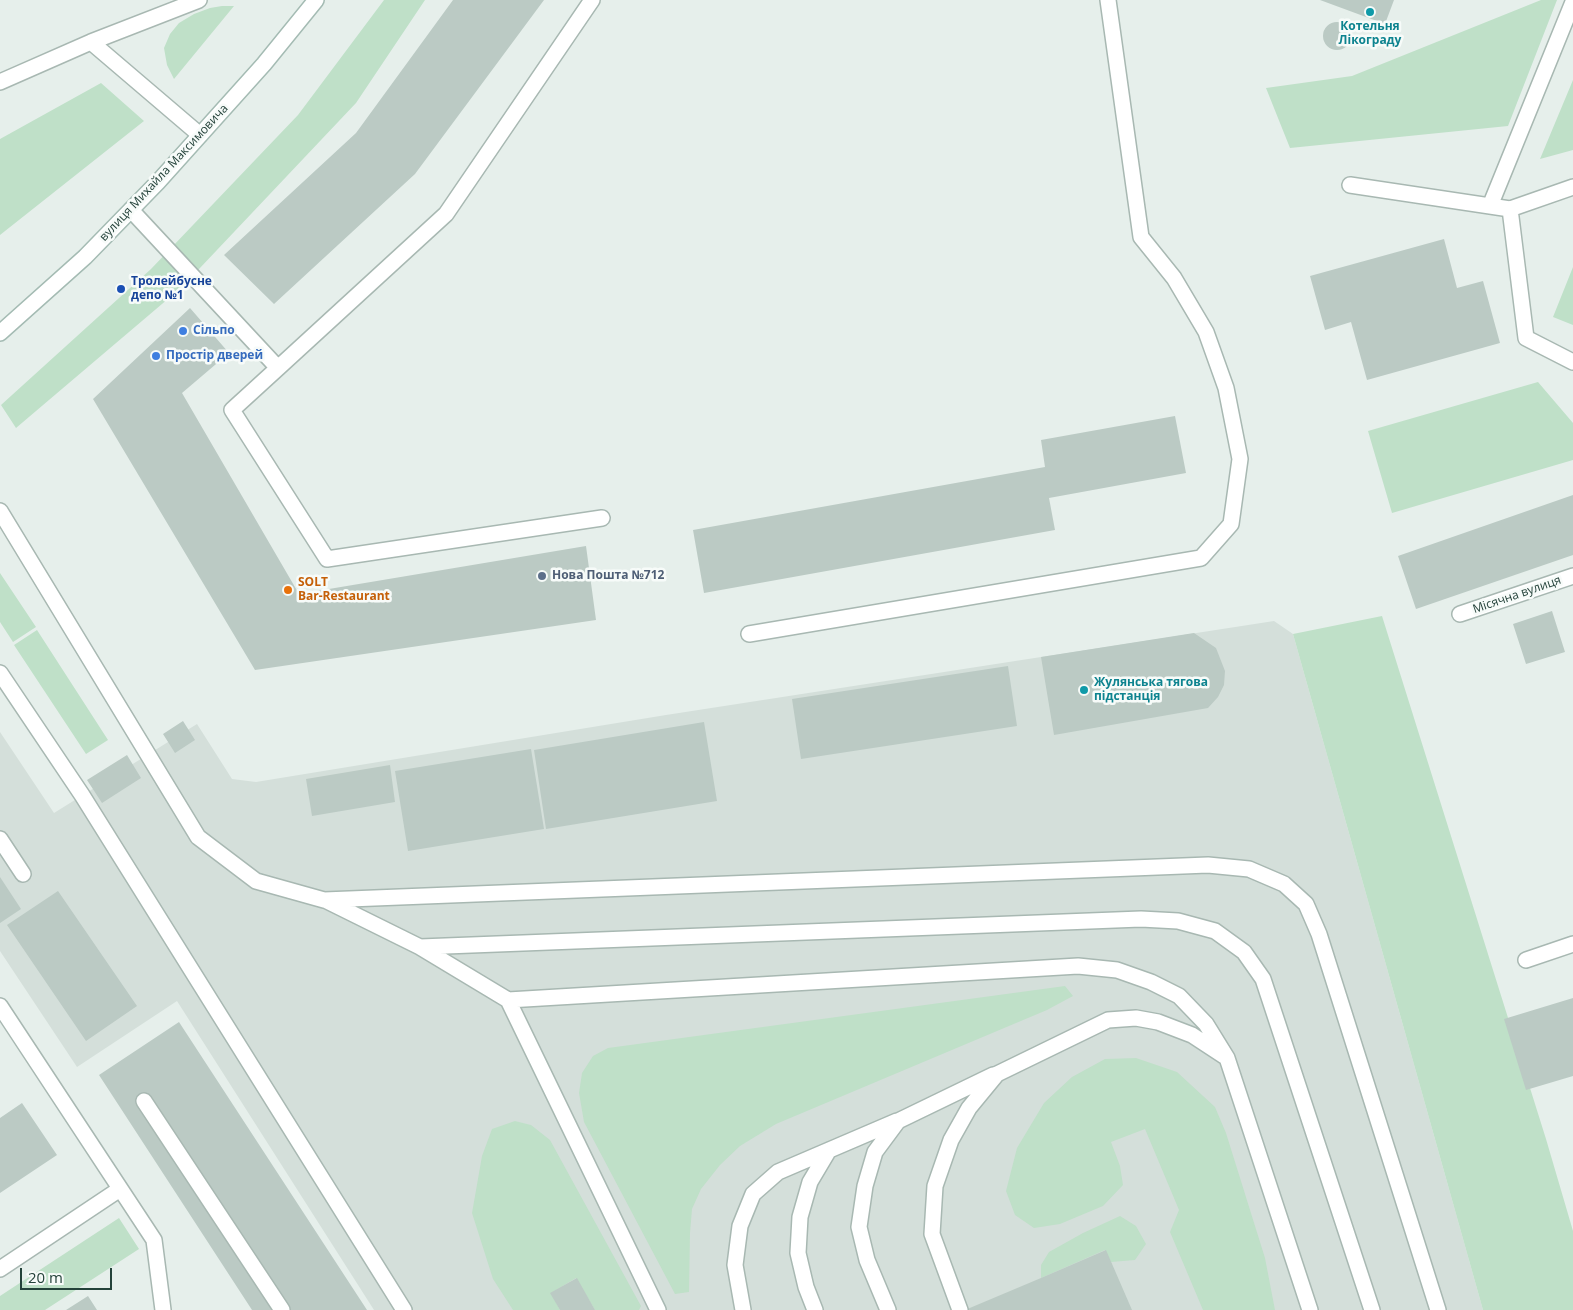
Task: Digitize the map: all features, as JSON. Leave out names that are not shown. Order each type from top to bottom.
[{"type":"main road","points":[[0,82],[91,42],[199,0]]},
{"type":"main road","name":"вулиця Михайла Максимовича","points":[[0,333],[85,257],[131,210],[264,64],[316,0]]},
{"type":"main road","points":[[592,0],[446,214],[232,410],[327,559],[602,518]]},
{"type":"main road","points":[[749,634],[1201,558],[1231,524],[1240,459],[1226,388],[1206,332],[1174,278],[1141,237],[1108,0]]},
{"type":"main road","points":[[1490,206],[1573,2]]},
{"type":"main road","points":[[91,42],[200,135]]},
{"type":"main road","points":[[1350,185],[1510,209],[1573,187]]},
{"type":"main road","points":[[1510,209],[1526,338],[1573,362]]},
{"type":"main road","points":[[131,210],[278,368]]},
{"type":"main road","points":[[0,511],[198,836],[256,881],[324,900],[420,948],[508,1000],[658,1310]]},
{"type":"main road","name":"Місячна вулиця","points":[[1460,614],[1573,576]]},
{"type":"main road","points":[[0,674],[82,795],[404,1310]]},
{"type":"main road","points":[[0,839],[23,874]]},
{"type":"main road","points":[[324,900],[1208,864],[1249,869],[1284,884],[1306,904],[1316,926],[1438,1310]]},
{"type":"main road","points":[[420,948],[1141,920],[1178,921],[1215,931],[1244,952],[1262,979],[1372,1310]]},
{"type":"main road","points":[[1526,960],[1573,944]]},
{"type":"main road","points":[[508,1000],[1078,966],[1116,970],[1151,982],[1179,996],[1206,1024],[1227,1058],[1310,1310]]},
{"type":"main road","points":[[0,1006],[154,1240],[163,1310]]},
{"type":"main road","points":[[743,1310],[735,1265],[740,1226],[753,1194],[778,1172],[898,1121],[1108,1020],[1136,1018],[1158,1022],[1192,1035],[1227,1058]]},
{"type":"main road","points":[[960,1310],[932,1234],[935,1186],[951,1140],[964,1116],[997,1074]]},
{"type":"main road","points":[[144,1101],[282,1310]]},
{"type":"main road","points":[[888,1310],[867,1260],[859,1227],[865,1186],[875,1152],[898,1121]]},
{"type":"main road","points":[[815,1310],[806,1286],[798,1253],[800,1217],[810,1182],[829,1150]]},
{"type":"main road","points":[[0,1269],[120,1189]]},
{"type":"shaded area","points":[[1274,621],[1293,634],[1483,1310],[374,1310],[177,1001],[77,1067],[0,951],[0,732],[54,813],[197,724],[232,779],[256,782],[666,715]]},
{"type":"green space","points":[[384,0],[425,0],[356,103],[182,287],[16,428],[1,405],[151,269],[298,115]]},
{"type":"green space","points":[[1541,0],[1557,0],[1508,126],[1290,148],[1266,88],[1352,76]]},
{"type":"green space","points":[[222,6],[234,6],[174,79],[167,65],[164,48],[170,34],[179,23],[194,14]]},
{"type":"green space","points":[[1573,80],[1573,150],[1540,159]]},
{"type":"green space","points":[[101,83],[144,121],[0,235],[0,139]]},
{"type":"green space","points":[[1573,267],[1573,325],[1553,317]]},
{"type":"green space","points":[[1538,382],[1573,423],[1573,460],[1392,513],[1368,431]]},
{"type":"green space","points":[[0,573],[36,627],[13,642],[0,622]]},
{"type":"green space","points":[[1382,616],[1546,1139],[1573,1231],[1573,1310],[1483,1310],[1293,634]]},
{"type":"green space","points":[[37,630],[108,740],[86,754],[14,645]]},
{"type":"green space","points":[[1065,986],[1073,996],[1047,1010],[776,1124],[740,1146],[720,1165],[701,1189],[692,1209],[689,1292],[675,1294],[584,1122],[579,1093],[582,1073],[593,1056],[608,1048]]},
{"type":"green space","points":[[1136,1058],[1177,1072],[1215,1107],[1226,1133],[1265,1258],[1275,1310],[1203,1310],[1170,1232],[1179,1210],[1145,1129],[1111,1142],[1120,1166],[1123,1185],[1103,1206],[1060,1224],[1034,1228],[1015,1215],[1006,1191],[1017,1148],[1044,1103],[1072,1077],[1105,1059]]},
{"type":"green space","points":[[515,1121],[531,1125],[550,1140],[641,1306],[639,1310],[595,1310],[576,1278],[551,1293],[560,1310],[513,1310],[493,1279],[472,1213],[482,1156],[492,1129]]},
{"type":"green space","points":[[1120,1216],[1136,1226],[1146,1244],[1135,1260],[1111,1262],[1105,1250],[1041,1278],[1041,1265],[1049,1252],[1083,1233]]},
{"type":"green space","points":[[119,1218],[139,1249],[45,1310],[0,1310],[0,1296]]},
{"type":"building","points":[[453,0],[544,0],[415,174],[274,304],[224,255],[356,133]]},
{"type":"building","name":"Котельня Лікограду","points":[[1320,0],[1394,0],[1385,24]]},
{"type":"building","points":[[1337,22],[1347,26],[1351,36],[1347,46],[1337,50],[1327,46],[1323,36],[1327,26]]},
{"type":"building","points":[[1444,239],[1457,288],[1483,281],[1500,343],[1367,380],[1351,322],[1325,330],[1310,276]]},
{"type":"building","points":[[190,308],[229,353],[182,393],[299,594],[586,546],[596,620],[255,670],[93,399]]},
{"type":"building","points":[[1175,416],[1186,473],[1049,498],[1055,530],[704,593],[693,530],[1045,467],[1041,440]]},
{"type":"building","points":[[1573,495],[1573,555],[1416,609],[1398,556]]},
{"type":"building","points":[[1552,611],[1565,652],[1526,664],[1513,624]]},
{"type":"building","points":[[1194,633],[1216,648],[1225,671],[1224,685],[1218,697],[1208,708],[1054,735],[1041,657]]},
{"type":"building","points":[[1008,666],[1017,726],[801,759],[792,699]]},
{"type":"building","points":[[183,721],[195,740],[175,753],[163,734]]},
{"type":"building","points":[[704,722],[717,801],[546,829],[534,750]]},
{"type":"building","points":[[531,749],[544,829],[408,851],[395,771]]},
{"type":"building","points":[[127,755],[141,778],[102,803],[87,780]]},
{"type":"building","points":[[390,765],[395,802],[312,816],[306,779]]},
{"type":"building","points":[[0,877],[21,909],[0,923]]},
{"type":"building","points":[[58,891],[137,1006],[86,1041],[7,925]]},
{"type":"building","points":[[1573,998],[1573,1076],[1526,1090],[1504,1019]]},
{"type":"building","points":[[179,1022],[367,1310],[252,1310],[99,1075]]},
{"type":"building","points":[[22,1103],[57,1155],[0,1193],[0,1118]]},
{"type":"building","points":[[1106,1250],[1132,1310],[965,1310],[1041,1278]]},
{"type":"building","points":[[577,1278],[595,1310],[560,1310],[550,1293]]},
{"type":"building","points":[[88,1296],[97,1310],[66,1310]]},
{"type":"place","name":"Котельня Лікограду","points":[[1370,12]]},
{"type":"place","name":"Тролейбусне депо №1","points":[[121,289]]},
{"type":"place","name":"Сільпо","points":[[183,331]]},
{"type":"place","name":"Простір дверей","points":[[156,356]]},
{"type":"place","name":"Нова Пошта №712","points":[[542,576]]},
{"type":"place","name":"SOLT Bar-Restaurant","points":[[288,590]]},
{"type":"place","name":"Жулянська тягова підстанція","points":[[1084,690]]}]
